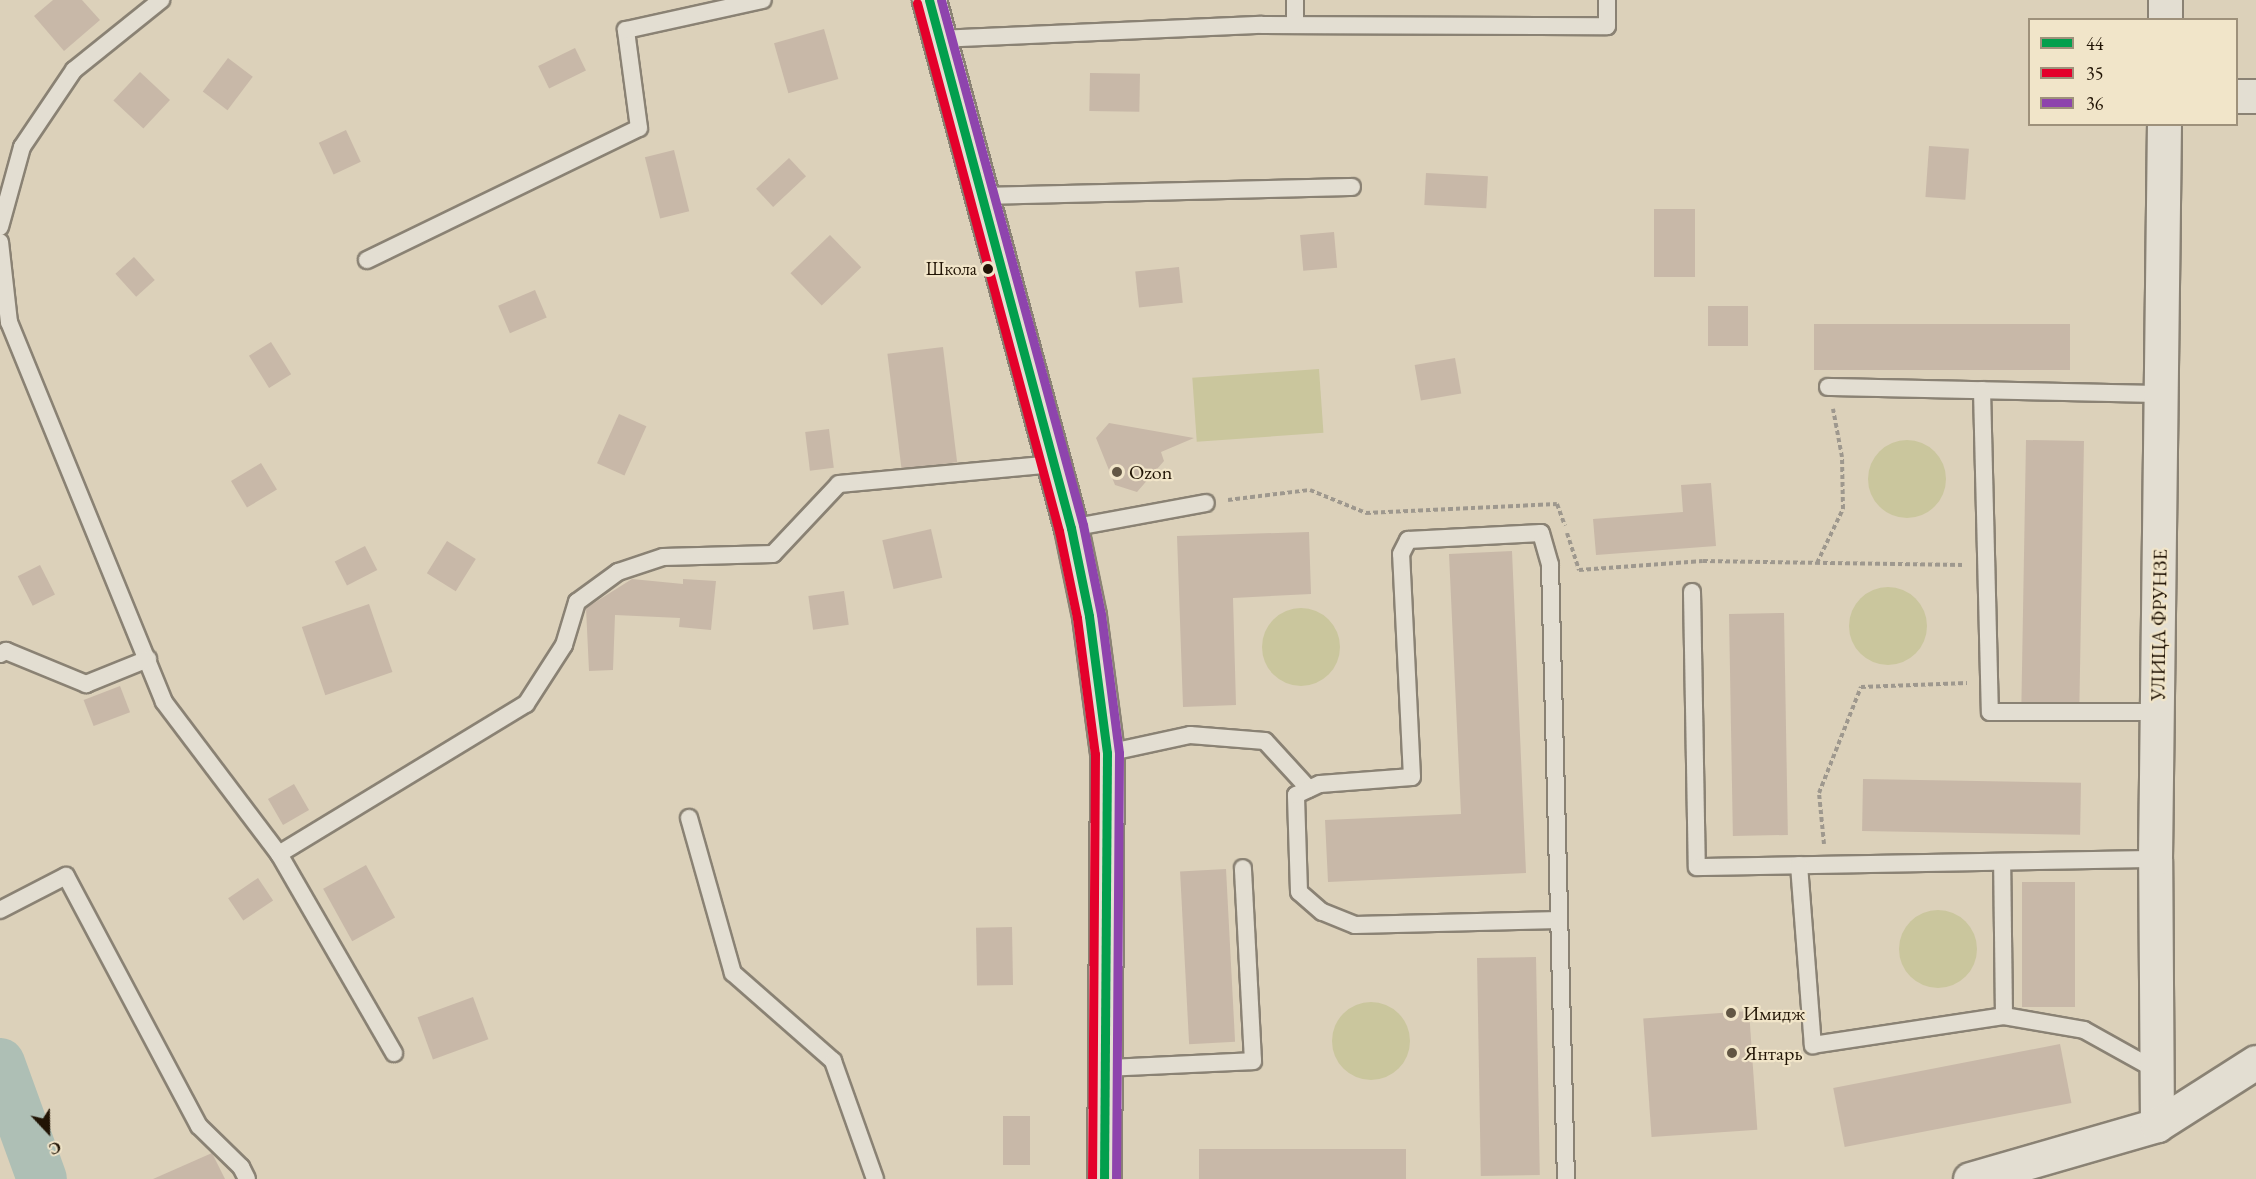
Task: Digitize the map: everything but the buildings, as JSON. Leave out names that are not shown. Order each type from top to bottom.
[{"type":"street","points":[[929,0],[1071,528],[1089,616],[1107,753],[1107,1068],[1104,1179]]},
{"type":"street","points":[[2164,18],[2165,0]]},
{"type":"street","points":[[2238,96],[2256,96]]},
{"type":"street","name":"УЛИЦА ФРУНЗЕ","points":[[2157,1125],[2155,859],[2164,126]]},
{"type":"street","points":[[1970,1179],[2157,1125],[2256,1062]]},
{"type":"lane","points":[[0,227],[22,147],[74,70],[161,0]]},
{"type":"lane","points":[[367,260],[639,128],[626,30],[763,0]]},
{"type":"lane","points":[[1295,0],[1295,25]]},
{"type":"lane","points":[[938,39],[1295,25],[1606,26],[1607,0]]},
{"type":"lane","points":[[980,196],[1352,187]]},
{"type":"lane","points":[[0,242],[9,322],[164,702],[279,854],[394,1053]]},
{"type":"lane","points":[[1828,387],[2161,394]]},
{"type":"lane","points":[[1982,390],[1990,712],[2158,712]]},
{"type":"lane","points":[[279,854],[526,704],[564,645],[577,602],[618,572],[663,556],[773,554],[839,484],[1054,464]]},
{"type":"lane","points":[[1071,528],[1206,503]]},
{"type":"lane","points":[[1559,920],[1355,925],[1322,912],[1299,892],[1296,795],[1320,784],[1412,777],[1401,554],[1408,540],[1541,533],[1550,565],[1566,1179]]},
{"type":"lane","points":[[1692,592],[1697,867],[2155,859]]},
{"type":"lane","points":[[0,654],[6,651],[86,684],[148,659]]},
{"type":"lane","points":[[1107,753],[1190,735],[1265,741],[1309,789]]},
{"type":"lane","points":[[689,818],[733,973],[833,1061],[875,1179]]},
{"type":"lane","points":[[2002,862],[2004,1016]]},
{"type":"lane","points":[[1798,866],[1814,1045],[2004,1016],[2084,1030],[2156,1070]]},
{"type":"lane","points":[[1107,1068],[1253,1061],[1244,868]]},
{"type":"lane","points":[[0,910],[66,876],[199,1126],[240,1167],[247,1179]]},
{"type":"path","points":[[1817,563],[1843,509],[1842,457],[1828,387]]},
{"type":"path","points":[[1703,561],[1986,566]]},
{"type":"path","points":[[1826,865],[1820,793],[1861,687],[1989,682]]},
{"type":"shaded area","points":[[1319,369],[1323,433],[1197,442],[1192,378]]},
{"type":"shaded area","points":[[1907,440],[1922,443],[1934,452],[1943,464],[1946,479],[1943,494],[1934,506],[1922,515],[1907,518],[1892,515],[1880,506],[1871,494],[1868,479],[1871,464],[1880,452],[1892,443]]},
{"type":"shaded area","points":[[1888,587],[1903,590],[1915,599],[1924,611],[1927,626],[1924,641],[1915,653],[1903,662],[1888,665],[1873,662],[1861,653],[1852,641],[1849,626],[1852,611],[1861,599],[1873,590]]},
{"type":"shaded area","points":[[1301,608],[1316,611],[1328,620],[1337,632],[1340,647],[1337,662],[1328,674],[1316,683],[1301,686],[1286,683],[1274,674],[1265,662],[1262,647],[1265,632],[1274,620],[1286,611]]},
{"type":"shaded area","points":[[1938,910],[1953,913],[1965,922],[1974,934],[1977,949],[1974,964],[1965,976],[1953,985],[1938,988],[1923,985],[1911,976],[1902,964],[1899,949],[1902,934],[1911,922],[1923,913]]},
{"type":"shaded area","points":[[1371,1002],[1386,1005],[1398,1014],[1407,1026],[1410,1041],[1407,1056],[1398,1068],[1386,1077],[1371,1080],[1356,1077],[1344,1068],[1335,1056],[1332,1041],[1335,1026],[1344,1014],[1356,1005]]},
{"type":"waterway","points":[[0,1063],[42,1179]]},
{"type":"transit line","name":"44","points":[[929,0],[1071,528],[1089,616],[1107,753],[1104,1179]]},
{"type":"transit line","name":"36","points":[[941,0],[1083,525],[1101,614],[1119,753],[1116,1179]]},
{"type":"transit line","name":"35","points":[[917,3],[1059,531],[1077,618],[1095,754],[1092,1179]]},
{"type":"place","name":"Школа","points":[[988,269]]},
{"type":"place","name":"Ozon","points":[[1117,472]]},
{"type":"place","name":"Имидж","points":[[1731,1013]]},
{"type":"place","name":"Янтарь","points":[[1732,1053]]}]
